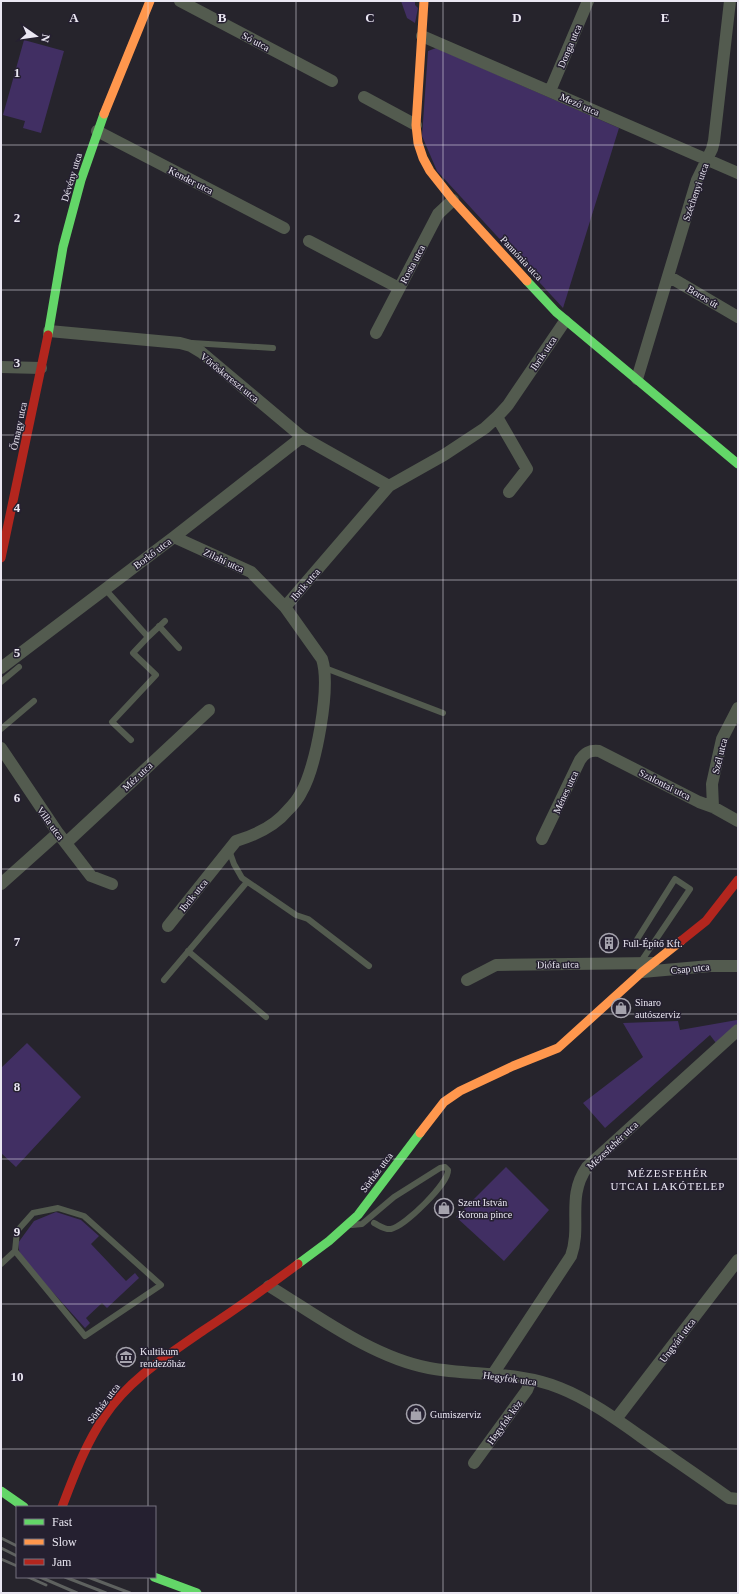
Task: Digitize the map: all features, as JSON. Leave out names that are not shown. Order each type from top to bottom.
[{"type":"street","name":"Dévény utca","points":[[41,368],[49,331],[63,247],[81,180],[97,131],[150,1]]},
{"type":"street","name":"Só utca","points":[[180,1],[332,81]]},
{"type":"street","name":"Pannónia utca","points":[[424,1],[416,125],[418,143],[423,158],[430,171],[453,200],[556,312],[738,464]]},
{"type":"street","name":"Donga utca","points":[[550,91],[588,1]]},
{"type":"street","name":"Széchenyi utca","points":[[637,379],[698,180],[714,141],[730,1]]},
{"type":"street","name":"Mező utca","points":[[422,36],[738,173]]},
{"type":"street","points":[[364,97],[416,125]]},
{"type":"street","name":"Kender utca","points":[[97,131],[284,228]]},
{"type":"street","name":"Rosta utca","points":[[376,333],[438,214],[453,200]]},
{"type":"street","points":[[309,241],[399,288]]},
{"type":"street","name":"Boros út","points":[[668,276],[738,317]]},
{"type":"street","name":"Ibrik utca","points":[[168,926],[236,841],[254,836],[269,827],[288,812],[302,793],[311,766],[320,727],[324,698],[325,668],[322,659],[285,607],[389,486],[444,455],[485,428],[497,417],[508,405],[566,320]]},
{"type":"street","name":"Vöröskereszt utca","points":[[49,331],[180,343],[191,346],[201,352],[302,437],[389,486]]},
{"type":"street","points":[[1,366],[41,368]]},
{"type":"street","name":"Őrnagy utca","points":[[1,558],[41,368]]},
{"type":"street","points":[[497,417],[527,469],[509,492]]},
{"type":"street","name":"Borkő utca","points":[[1,668],[174,537],[302,437]]},
{"type":"street","name":"Zilahi utca","points":[[174,537],[251,572],[285,607]]},
{"type":"street","name":"Szél utca","points":[[713,807],[712,784],[722,739],[738,708]]},
{"type":"street","name":"Méz utca","points":[[66,843],[209,710]]},
{"type":"street","name":"Villa utca","points":[[1,748],[58,833],[91,876],[112,884]]},
{"type":"street","name":"Szalontai utca","points":[[592,750],[599,750],[738,821]]},
{"type":"street","name":"Ménes utca","points":[[542,840],[580,760],[585,753],[592,750]]},
{"type":"street","points":[[1,884],[58,833]]},
{"type":"street","points":[[653,963],[706,921],[738,880]]},
{"type":"street","name":"Diófa utca","points":[[467,980],[496,965],[641,968],[653,963]]},
{"type":"street","name":"Csap utca","points":[[641,968],[738,966]]},
{"type":"street","name":"Sörház utca","points":[[62,1506],[84,1450],[104,1416],[125,1390],[166,1356],[269,1286],[330,1241],[358,1215],[444,1102],[460,1091],[513,1066],[558,1048],[641,968]]},
{"type":"street","name":"Mézesfehér utca","points":[[494,1374],[571,1256],[574,1246],[575,1201],[577,1189],[581,1176],[587,1167],[738,1030]]},
{"type":"street","name":"Ungvári utca","points":[[616,1419],[738,1260]]},
{"type":"street","name":"Hegyfok utca","points":[[269,1286],[351,1336],[400,1360],[442,1370],[461,1373],[494,1374],[531,1380],[559,1387],[616,1419],[729,1498],[738,1499]]},
{"type":"street","name":"Hegyfok köz","points":[[474,1463],[527,1390],[531,1380]]},
{"type":"street","points":[[1,1491],[23,1506]]},
{"type":"street","points":[[156,1578],[197,1593]]},
{"type":"lane","points":[[180,343],[273,348]]},
{"type":"lane","points":[[105,589],[148,637]]},
{"type":"lane","points":[[131,740],[112,722],[156,675],[132,653],[165,621]]},
{"type":"lane","points":[[159,626],[179,648]]},
{"type":"lane","points":[[1,682],[19,667]]},
{"type":"lane","points":[[325,668],[443,713]]},
{"type":"lane","points":[[1,730],[34,701]]},
{"type":"lane","points":[[229,850],[234,864],[242,878],[296,915],[308,919],[369,966]]},
{"type":"lane","points":[[636,941],[675,879],[690,888],[641,968]]},
{"type":"lane","points":[[164,980],[247,882]]},
{"type":"lane","points":[[188,951],[266,1017]]},
{"type":"lane","points":[[347,1225],[362,1224],[394,1197],[440,1168],[445,1167],[448,1170],[446,1178],[430,1199],[402,1223],[392,1229],[383,1228],[374,1223]]},
{"type":"lane","points":[[1,1264],[15,1251],[16,1231],[33,1213],[58,1208],[84,1216],[161,1285],[85,1336],[15,1251]]},
{"type":"shaded area","points":[[401,1],[415,1],[415,5],[418,8],[415,23],[407,18]]},
{"type":"shaded area","points":[[24,40],[64,51],[41,133],[23,128],[25,121],[3,115]]},
{"type":"shaded area","points":[[436,48],[619,128],[563,308],[437,171],[422,136],[428,51]]},
{"type":"shaded area","points":[[737,1020],[737,1024],[716,1043],[710,1035],[605,1128],[583,1103],[643,1057],[623,1023],[678,1021],[680,1030]]},
{"type":"shaded area","points":[[27,1043],[81,1097],[16,1167],[1,1153],[1,1068]]},
{"type":"shaded area","points":[[506,1167],[549,1210],[504,1261],[456,1217]]},
{"type":"shaded area","points":[[56,1212],[81,1220],[99,1236],[91,1244],[126,1281],[135,1273],[139,1278],[107,1308],[102,1303],[86,1318],[90,1323],[85,1328],[20,1256],[18,1243],[34,1221]]},
{"type":"railway","points":[[1,1538],[16,1546]]},
{"type":"railway","points":[[1,1548],[16,1556]]},
{"type":"railway","points":[[1,1559],[16,1566]]},
{"type":"railway","points":[[30,1578],[46,1585]]},
{"type":"railway","points":[[42,1578],[77,1593]]},
{"type":"railway","points":[[68,1578],[106,1593]]},
{"type":"railway","points":[[91,1578],[130,1593]]},
{"type":"traffic: fast","points":[[48,335],[63,247],[81,180],[104,114]]},
{"type":"traffic: fast","points":[[527,281],[556,312],[738,464]]},
{"type":"traffic: fast","points":[[298,1264],[329,1241],[358,1215],[420,1133]]},
{"type":"traffic: fast","points":[[1,1491],[23,1506]]},
{"type":"traffic: fast","points":[[156,1578],[197,1593]]},
{"type":"traffic: slow","points":[[104,114],[150,1]]},
{"type":"traffic: slow","points":[[424,1],[416,125],[418,143],[423,158],[430,171],[453,200],[527,281]]},
{"type":"traffic: slow","points":[[420,1133],[444,1102],[460,1091],[513,1066],[558,1048],[642,972],[681,941]]},
{"type":"traffic: jam","points":[[1,558],[48,335]]},
{"type":"traffic: jam","points":[[681,941],[706,921],[738,880]]},
{"type":"traffic: jam","points":[[62,1506],[80,1461],[91,1439],[104,1417],[125,1391],[150,1369],[190,1339],[298,1264]]},
{"type":"place","name":"Full-Építő Kft.","points":[[609,943]]},
{"type":"place","name":"Sinaro autószerviz","points":[[621,1008]]},
{"type":"place","name":"Szent István Korona pince","points":[[444,1208]]},
{"type":"place","name":"Kultikum rendezőház","points":[[126,1357]]},
{"type":"place","name":"Gumiszerviz","points":[[416,1414]]},
{"type":"district","name":"MÉZESFEHÉR UTCAI LAKÓTELEP","points":[[668,1179]]}]
